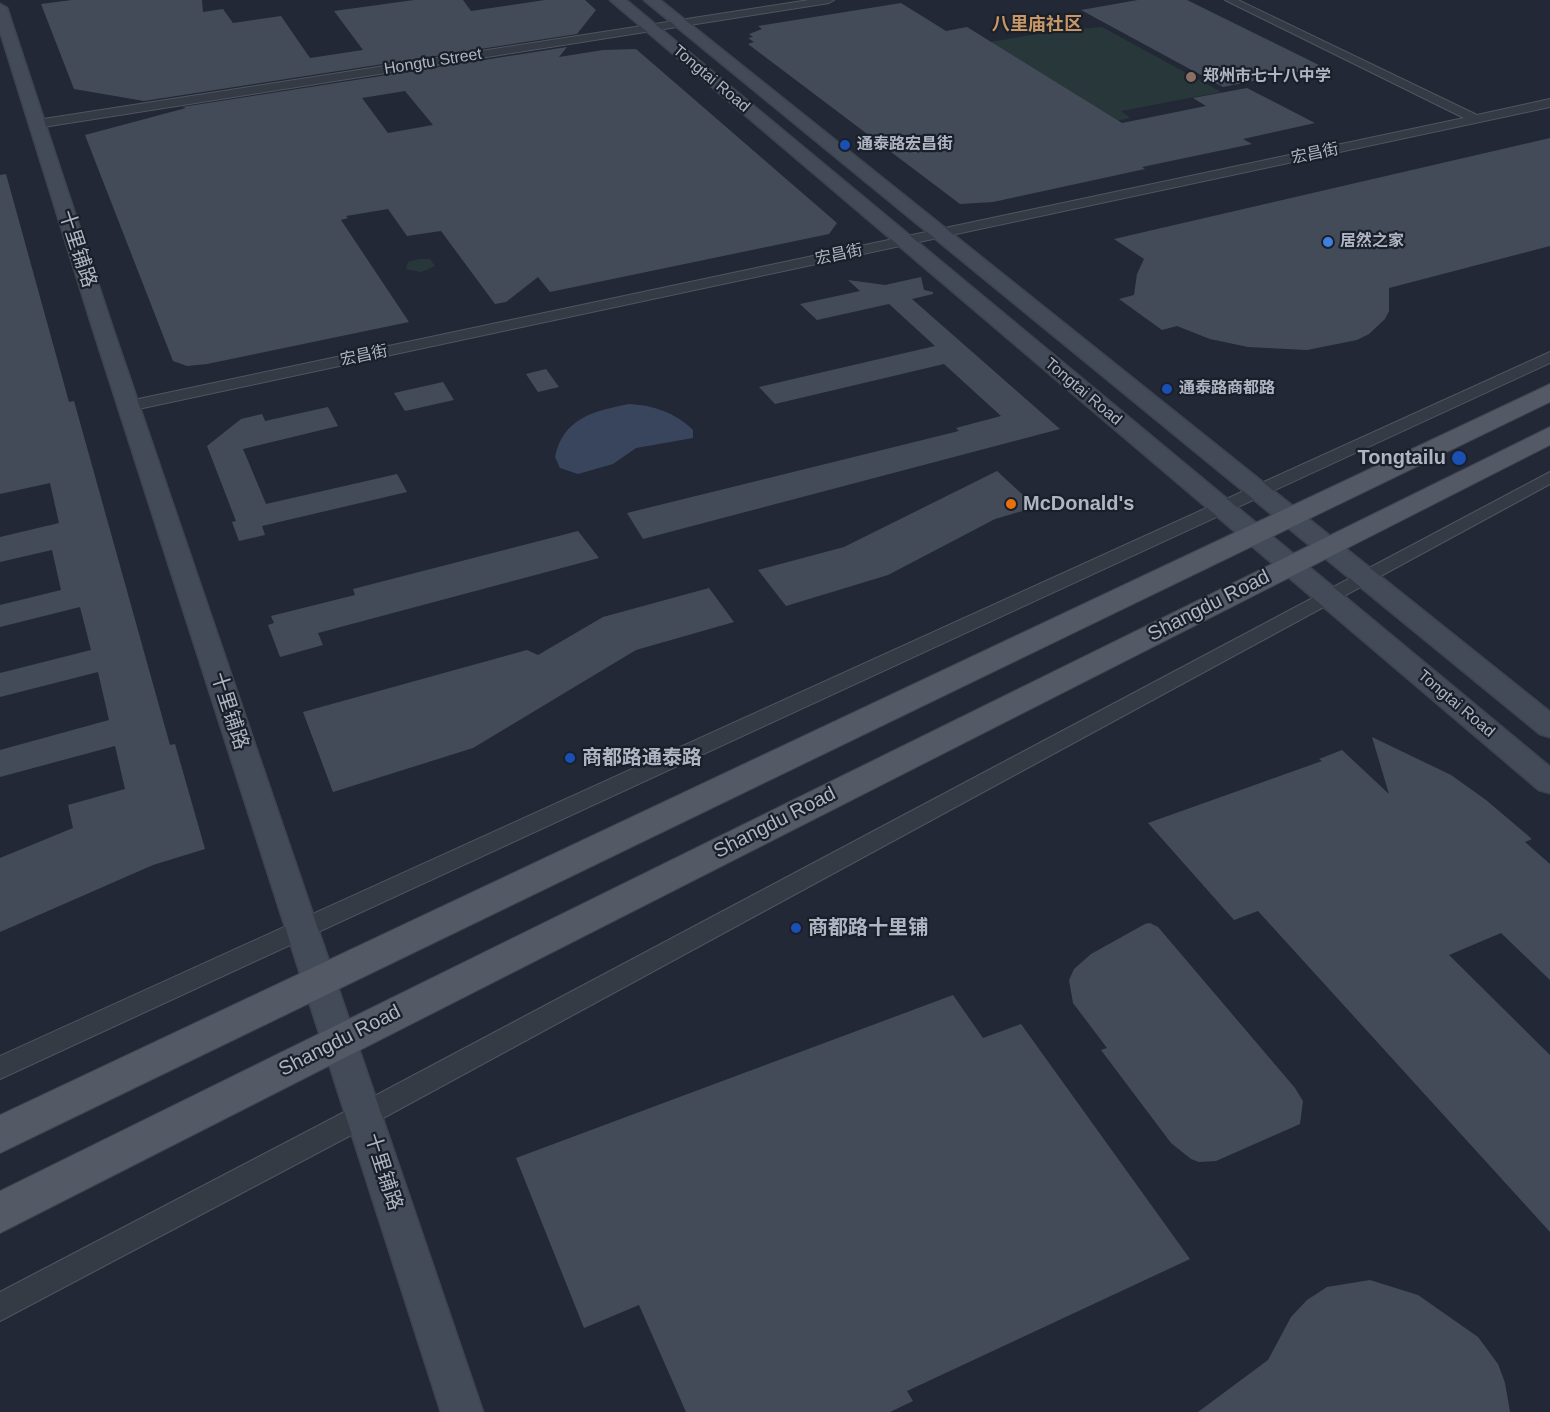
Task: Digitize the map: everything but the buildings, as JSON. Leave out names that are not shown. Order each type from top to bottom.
[{"type":"main road","points":[[0,1135],[1550,392]]},
{"type":"main road","name":"Shangdu Road","points":[[0,1213],[1550,435]]},
{"type":"street","name":"Tongtai Road","points":[[617,0],[1550,783]]},
{"type":"street","name":"Tongtai Road","points":[[651,0],[1550,727]]},
{"type":"street","name":"Hongtu Street","points":[[37,124],[829,0]]},
{"type":"street","points":[[1230,0],[1476,119]]},
{"type":"street","name":"十里铺路","points":[[2,22],[462,1412]]},
{"type":"street","name":"宏昌街","points":[[129,406],[1550,103]]},
{"type":"street","points":[[0,1068],[1550,357]]},
{"type":"street","points":[[0,1307],[364,1115],[1364,575],[1550,477]]},
{"type":"shaded area","points":[[1102,27],[1221,92],[1121,111],[1130,118],[1106,123],[990,42],[1056,31]]},
{"type":"shaded area","points":[[430,259],[435,266],[421,272],[406,269],[408,262]]},
{"type":"water","points":[[629,404],[655,408],[672,415],[693,430],[693,438],[636,448],[613,464],[578,474],[560,468],[555,457],[565,433],[573,425],[592,414]]},
{"type":"place","name":"郑州市七十八中学","points":[[1191,77]]},
{"type":"place","name":"通泰路宏昌街","points":[[845,145]]},
{"type":"place","name":"居然之家","points":[[1328,242]]},
{"type":"place","name":"通泰路商都路","points":[[1167,389]]},
{"type":"place","name":"Tongtailu","points":[[1459,458]]},
{"type":"place","name":"McDonald's","points":[[1011,504]]},
{"type":"place","name":"商都路通泰路","points":[[570,758]]},
{"type":"place","name":"商都路十里铺","points":[[796,928]]},
{"type":"district","name":"八里庙社区","points":[[1037,25]]}]
